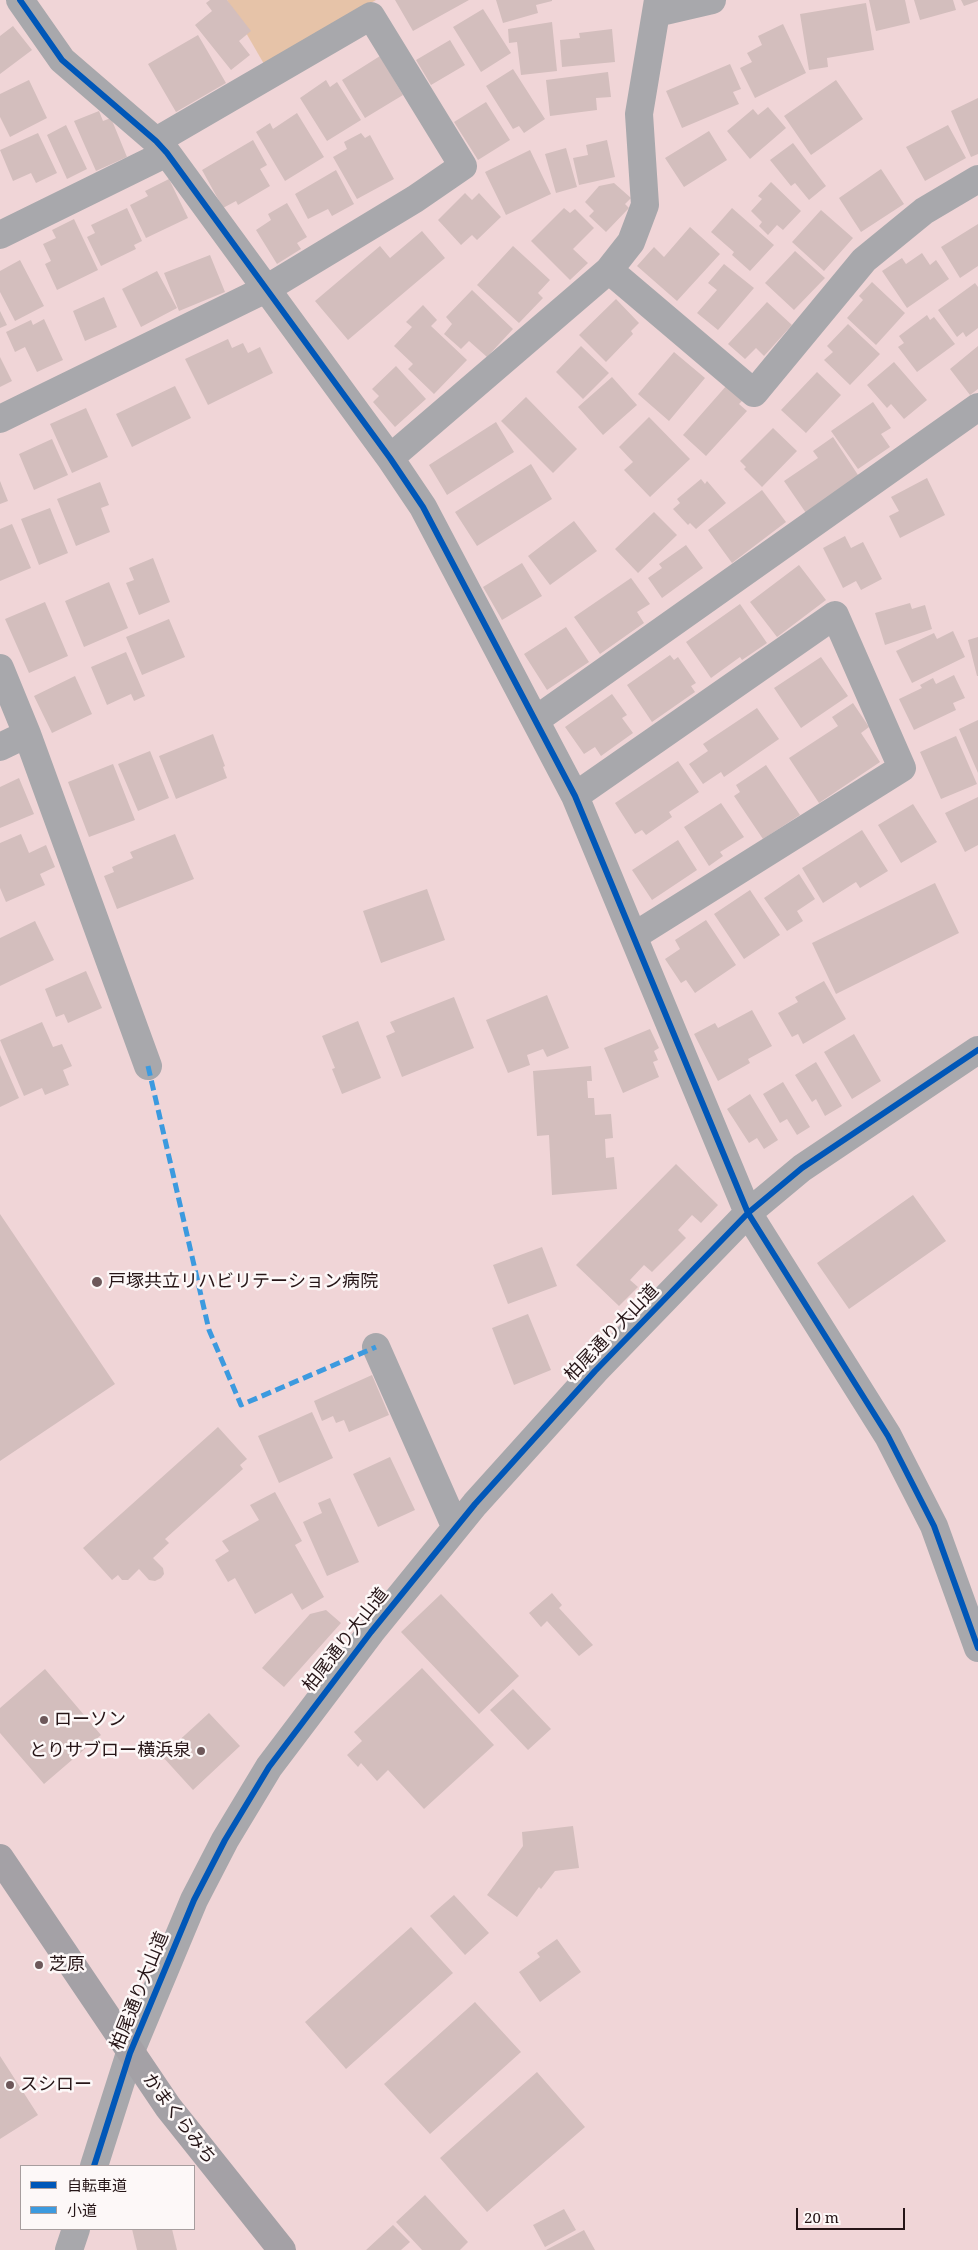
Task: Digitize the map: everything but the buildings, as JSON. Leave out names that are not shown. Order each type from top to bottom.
[{"type":"main road","name":"かまくらみち","points":[[0,1858],[168,2107],[282,2250]]},
{"type":"street","points":[[20,0],[62,60],[161,147],[390,458],[423,507],[576,796],[748,1213],[888,1436],[934,1526],[978,1648]]},
{"type":"street","points":[[390,458],[609,270],[631,242],[645,205],[639,114],[657,7],[712,0]]},
{"type":"street","points":[[0,235],[161,147],[371,16],[463,166],[415,199],[266,289],[0,418]]},
{"type":"street","points":[[609,270],[754,393],[864,260],[924,211],[978,179]]},
{"type":"street","points":[[536,719],[978,407]]},
{"type":"street","points":[[576,796],[836,615],[902,768],[634,936]]},
{"type":"street","points":[[0,668],[27,734],[148,1066]]},
{"type":"street","points":[[0,747],[27,734]]},
{"type":"street","name":"柏尾通り大山道","points":[[94,2165],[130,2053],[194,1900],[225,1840],[268,1767],[455,1526],[595,1371],[748,1213],[802,1168],[978,1050]]},
{"type":"street","points":[[376,1346],[455,1526]]},
{"type":"street","points":[[69,2250],[76,2230]]},
{"type":"shaded area","points":[[227,0],[376,0],[264,64]]},
{"type":"marked path","points":[[148,1066],[209,1330],[241,1405],[376,1347]]},
{"type":"cycle path","points":[[20,0],[62,60],[156,141],[167,153],[390,458],[423,507],[575,796],[748,1213],[888,1436],[934,1526],[978,1648]]},
{"type":"cycle path","points":[[94,2165],[130,2053],[194,1900],[225,1840],[269,1767],[371,1632],[475,1504],[595,1371],[748,1213],[802,1168],[978,1050]]},
{"type":"place","name":"戸塚共立リハビリテーション病院","points":[[97,1282]]},
{"type":"place","name":"ローソン","points":[[44,1720]]},
{"type":"place","name":"とりサブロー横浜泉","points":[[201,1751]]},
{"type":"place","name":"芝原","points":[[39,1965]]},
{"type":"place","name":"スシロー","points":[[10,2085]]}]
